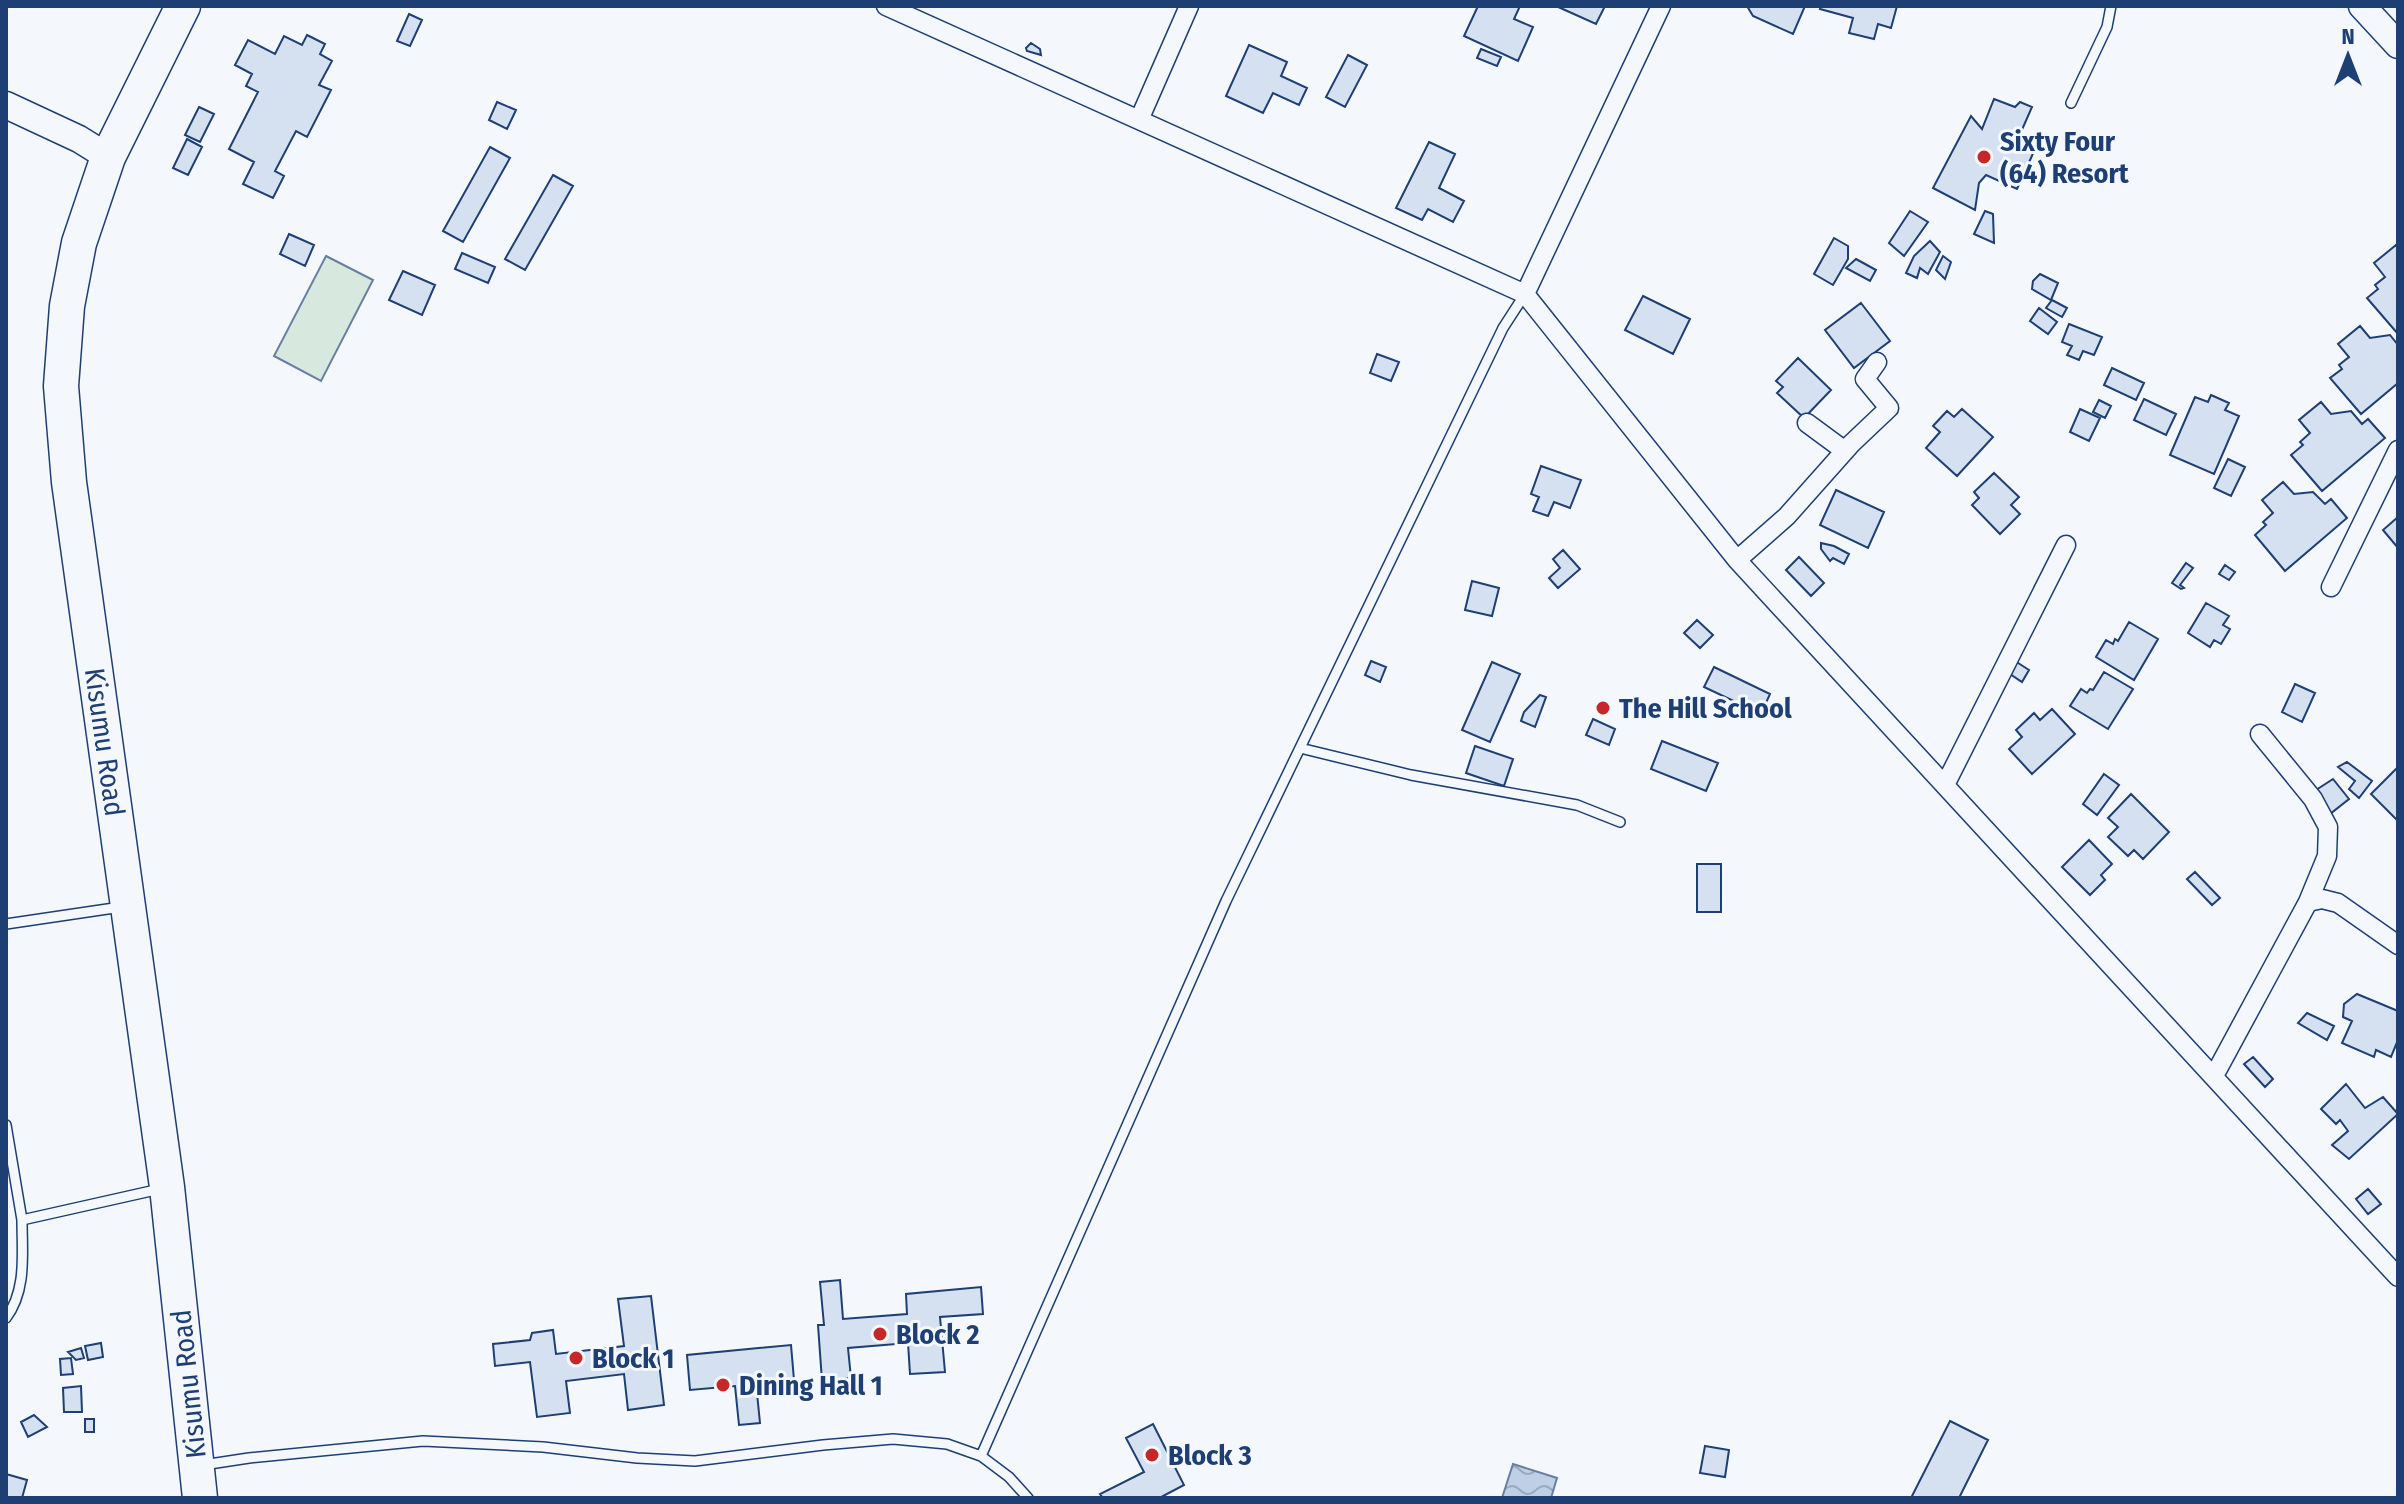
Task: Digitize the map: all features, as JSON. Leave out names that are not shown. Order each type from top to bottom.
[{"type":"highway","name":"Kisumu Road","points":[[183,6],[108,157],[79,243],[67,306],[61,386],[69,482],[167,1187],[198,1482]]},
{"type":"main road","points":[[2362,6],[2398,45]]},
{"type":"main road","points":[[6,105],[79,139],[108,157]]},
{"type":"street","points":[[886,6],[1525,294],[1737,560],[2398,1277]]},
{"type":"street","points":[[923,24],[932,6]]},
{"type":"street","points":[[1139,120],[1189,6]]},
{"type":"street","points":[[1525,294],[1661,6]]},
{"type":"street","points":[[1737,560],[1787,516],[1845,451],[1889,408],[1865,379],[1877,362]]},
{"type":"street","points":[[1807,423],[1845,451]]},
{"type":"street","points":[[2331,587],[2398,450]]},
{"type":"street","points":[[1945,785],[2066,545]]},
{"type":"street","points":[[2214,1076],[2308,902],[2327,856],[2328,827],[2313,799],[2260,734]]},
{"type":"street","points":[[2308,902],[2322,899],[2338,903],[2398,945]]},
{"type":"lane","points":[[2071,103],[2107,27],[2111,6]]},
{"type":"lane","points":[[981,1456],[1226,901],[1503,328],[1525,294]]},
{"type":"lane","points":[[1300,748],[1411,775],[1577,805],[1620,822]]},
{"type":"lane","points":[[6,924],[129,906]]},
{"type":"lane","points":[[6,1125],[22,1220],[21,1285],[16,1306],[6,1318]]},
{"type":"lane","points":[[22,1220],[167,1187]]},
{"type":"lane","points":[[198,1482],[249,1458],[423,1441],[543,1447],[695,1461],[893,1439],[947,1444],[981,1456],[1009,1477],[1028,1498]]},
{"type":"shaded area","points":[[326,256],[373,280],[321,381],[274,356]]},
{"type":"water","points":[[1513,1464],[1557,1478],[1551,1498],[1502,1498]]},
{"type":"building","points":[[1478,6],[1520,6],[1514,19],[1533,27],[1518,61],[1464,36]]},
{"type":"building","points":[[1556,6],[1605,6],[1596,24]]},
{"type":"building","points":[[1747,6],[1805,6],[1793,34],[1753,16]]},
{"type":"building","points":[[1821,6],[1897,6],[1891,28],[1878,24],[1874,39],[1849,33],[1853,18],[1820,9]]},
{"type":"building","points":[[409,14],[422,20],[410,46],[397,41]]},
{"type":"building","points":[[307,35],[325,44],[320,54],[332,61],[319,85],[331,90],[307,137],[296,131],[275,171],[284,176],[273,198],[243,184],[254,162],[229,149],[258,92],[246,86],[252,74],[235,65],[248,40],[275,54],[284,36],[302,45]]},
{"type":"building","points":[[1031,43],[1040,49],[1041,55],[1027,51]]},
{"type":"building","points":[[1249,45],[1287,62],[1281,76],[1307,88],[1299,105],[1273,93],[1263,113],[1226,96]]},
{"type":"building","points":[[1481,49],[1501,57],[1497,66],[1477,58]]},
{"type":"building","points":[[1348,55],[1367,65],[1345,107],[1326,97]]},
{"type":"building","points":[[1994,99],[2015,107],[2020,102],[2032,107],[2017,141],[2035,149],[2017,189],[1986,175],[1979,183],[1975,210],[1933,188],[1971,116],[1982,129]]},
{"type":"building","points":[[497,102],[516,110],[507,129],[489,120]]},
{"type":"building","points":[[199,107],[214,114],[200,142],[185,135]]},
{"type":"building","points":[[187,139],[202,147],[188,175],[173,168]]},
{"type":"building","points":[[1429,142],[1455,154],[1439,188],[1464,201],[1453,222],[1428,209],[1422,220],[1396,208]]},
{"type":"building","points":[[490,147],[510,158],[463,242],[443,231]]},
{"type":"building","points":[[553,175],[573,186],[525,270],[505,259]]},
{"type":"building","points":[[1910,211],[1928,222],[1904,256],[1889,243]]},
{"type":"building","points":[[1985,211],[1993,214],[1994,243],[1974,234]]},
{"type":"building","points":[[289,234],[314,245],[305,266],[280,254]]},
{"type":"building","points":[[1834,238],[1848,246],[1848,259],[1833,285],[1814,274]]},
{"type":"building","points":[[1930,241],[1940,252],[1928,274],[1920,268],[1917,278],[1906,273],[1914,256]]},
{"type":"building","points":[[2396,245],[2398,334],[2367,298],[2378,289],[2375,285],[2385,277],[2374,263]]},
{"type":"building","points":[[462,253],[495,267],[488,283],[455,269]]},
{"type":"building","points":[[1943,256],[1951,262],[1945,279],[1936,270]]},
{"type":"building","points":[[1856,259],[1876,270],[1870,281],[1846,268]]},
{"type":"building","points":[[403,271],[435,285],[422,315],[389,300]]},
{"type":"building","points":[[2040,274],[2058,283],[2051,300],[2032,289],[2033,281]]},
{"type":"building","points":[[1643,296],[1690,319],[1673,354],[1625,330]]},
{"type":"building","points":[[2052,300],[2067,308],[2062,317],[2046,308]]},
{"type":"building","points":[[1861,303],[1890,341],[1854,368],[1825,330]]},
{"type":"building","points":[[2039,308],[2057,322],[2048,334],[2030,321]]},
{"type":"building","points":[[2069,324],[2102,337],[2094,355],[2083,351],[2079,360],[2067,355],[2072,346],[2062,342]]},
{"type":"building","points":[[2360,326],[2370,338],[2390,335],[2398,345],[2398,383],[2361,414],[2330,378],[2342,369],[2339,365],[2349,357],[2338,344]]},
{"type":"building","points":[[1377,354],[1399,362],[1391,381],[1370,373]]},
{"type":"building","points":[[1798,358],[1831,390],[1804,418],[1777,393],[1783,387],[1776,381]]},
{"type":"building","points":[[2112,368],[2144,383],[2136,400],[2104,385]]},
{"type":"building","points":[[2211,395],[2229,403],[2225,410],[2239,416],[2214,474],[2170,455],[2195,397],[2208,402]]},
{"type":"building","points":[[2144,399],[2176,414],[2166,435],[2134,420]]},
{"type":"building","points":[[2099,400],[2111,406],[2105,418],[2093,412]]},
{"type":"building","points":[[2321,402],[2331,414],[2351,411],[2362,424],[2368,419],[2385,438],[2322,491],[2291,455],[2303,445],[2300,442],[2310,433],[2299,420]]},
{"type":"building","points":[[1962,409],[1993,437],[1957,476],[1926,448],[1940,432],[1933,426],[1947,411],[1954,417]]},
{"type":"building","points":[[2080,409],[2100,418],[2089,441],[2070,432]]},
{"type":"building","points":[[2228,459],[2245,467],[2231,496],[2214,488]]},
{"type":"building","points":[[1541,466],[1581,480],[1570,508],[1554,502],[1548,516],[1533,511],[1539,497],[1531,494]]},
{"type":"building","points":[[1994,473],[2019,497],[2011,505],[2020,514],[2000,534],[1972,505],[1979,498],[1974,492]]},
{"type":"building","points":[[2283,482],[2294,494],[2313,492],[2325,504],[2331,499],[2347,518],[2285,571],[2255,535],[2273,513],[2262,500]]},
{"type":"building","points":[[1836,490],[1884,512],[1868,548],[1820,525]]},
{"type":"building","points":[[2398,517],[2398,548],[2383,530]]},
{"type":"building","points":[[1821,543],[1849,554],[1844,564],[1833,558],[1830,561],[1821,549]]},
{"type":"building","points":[[1563,550],[1580,569],[1558,588],[1549,578],[1560,568],[1553,559]]},
{"type":"building","points":[[1799,557],[1824,583],[1811,596],[1786,570]]},
{"type":"building","points":[[2186,563],[2193,568],[2180,585],[2184,588],[2181,589],[2172,583]]},
{"type":"building","points":[[2225,565],[2235,572],[2229,580],[2219,574]]},
{"type":"building","points":[[1472,581],[1499,588],[1492,616],[1465,610]]},
{"type":"building","points":[[2206,603],[2229,616],[2223,625],[2230,629],[2221,644],[2214,640],[2210,647],[2188,633]]},
{"type":"building","points":[[1697,620],[1713,635],[1700,648],[1684,633]]},
{"type":"building","points":[[2129,622],[2158,639],[2134,680],[2096,657],[2106,640],[2113,644],[2115,639],[2118,641]]},
{"type":"building","points":[[1371,661],[1386,667],[1380,682],[1365,675]]},
{"type":"building","points":[[2015,661],[2029,670],[2022,682],[2007,672]]},
{"type":"building","points":[[1492,662],[1520,674],[1490,742],[1462,730]]},
{"type":"building","points":[[1714,667],[1770,694],[1761,714],[1704,687]]},
{"type":"building","points":[[2104,672],[2133,689],[2108,729],[2070,706],[2081,689],[2087,693],[2093,690]]},
{"type":"building","points":[[2295,684],[2315,693],[2302,722],[2282,712]]},
{"type":"building","points":[[1540,695],[1546,697],[1535,727],[1521,721],[1524,712]]},
{"type":"building","points":[[2052,709],[2075,734],[2032,774],[2009,749],[2022,737],[2016,730],[2034,713],[2040,720]]},
{"type":"building","points":[[1593,719],[1615,729],[1609,745],[1586,735]]},
{"type":"building","points":[[1662,741],[1718,763],[1706,791],[1651,769]]},
{"type":"building","points":[[1475,746],[1513,759],[1504,786],[1466,773]]},
{"type":"building","points":[[2347,762],[2372,781],[2359,798],[2349,789],[2355,781],[2338,767]]},
{"type":"building","points":[[2396,769],[2398,771],[2398,821],[2371,794]]},
{"type":"building","points":[[2104,774],[2119,785],[2097,815],[2083,804]]},
{"type":"building","points":[[2333,779],[2349,799],[2330,814],[2313,792]]},
{"type":"building","points":[[2131,794],[2169,832],[2143,859],[2134,850],[2128,856],[2108,837],[2118,827],[2108,818]]},
{"type":"building","points":[[2089,840],[2112,864],[2101,875],[2105,880],[2090,895],[2062,867]]},
{"type":"building","points":[[1697,864],[1721,864],[1721,912],[1697,912]]},
{"type":"building","points":[[2195,872],[2220,898],[2212,905],[2187,879]]},
{"type":"building","points":[[2357,994],[2398,1011],[2398,1040],[2391,1057],[2376,1050],[2374,1057],[2342,1043],[2352,1021],[2343,1017],[2344,1004]]},
{"type":"building","points":[[2307,1013],[2334,1026],[2327,1040],[2298,1023]]},
{"type":"building","points":[[2253,1057],[2273,1079],[2265,1087],[2244,1064]]},
{"type":"building","points":[[2346,1084],[2365,1108],[2383,1097],[2398,1114],[2349,1159],[2332,1145],[2348,1131],[2340,1120],[2336,1124],[2321,1109]]},
{"type":"building","points":[[2368,1189],[2381,1204],[2368,1214],[2356,1199]]},
{"type":"building","name":"Block 2","points":[[840,1280],[843,1319],[907,1314],[906,1294],[981,1287],[983,1314],[940,1317],[945,1372],[910,1374],[908,1343],[848,1348],[851,1378],[822,1381],[818,1325],[824,1325],[820,1282]]},
{"type":"building","name":"Block 1","points":[[651,1296],[664,1405],[628,1410],[624,1374],[566,1381],[570,1413],[537,1417],[530,1362],[495,1366],[493,1344],[530,1340],[532,1333],[553,1330],[556,1354],[624,1346],[618,1299]]},
{"type":"building","points":[[101,1343],[103,1357],[88,1360],[85,1346]]},
{"type":"building","name":"Dining Hall 1","points":[[791,1345],[794,1380],[756,1383],[760,1423],[739,1425],[735,1386],[690,1390],[687,1355]]},
{"type":"building","points":[[81,1348],[84,1358],[76,1360],[68,1352]]},
{"type":"building","points":[[71,1358],[73,1374],[61,1375],[60,1359]]},
{"type":"building","points":[[81,1386],[82,1412],[64,1412],[63,1388]]},
{"type":"building","points":[[34,1415],[47,1427],[28,1437],[21,1422]]},
{"type":"building","points":[[85,1419],[94,1419],[94,1432],[85,1432]]},
{"type":"building","points":[[1950,1421],[1988,1440],[1959,1498],[1911,1498]]},
{"type":"building","name":"Block 3","points":[[1153,1424],[1184,1485],[1163,1496],[1165,1498],[1103,1498],[1100,1494],[1144,1472],[1126,1438]]},
{"type":"building","points":[[1705,1446],[1729,1450],[1725,1477],[1700,1473]]},
{"type":"building","points":[[6,1474],[27,1480],[22,1498],[6,1498]]},
{"type":"place","name":"Sixty Four (64) Resort","points":[[1984,157]]},
{"type":"place","name":"The Hill School","points":[[1603,708]]},
{"type":"place","name":"Block 2","points":[[880,1334]]},
{"type":"place","name":"Block 1","points":[[576,1358]]},
{"type":"place","name":"Dining Hall 1","points":[[723,1385]]},
{"type":"place","name":"Block 3","points":[[1152,1455]]}]
